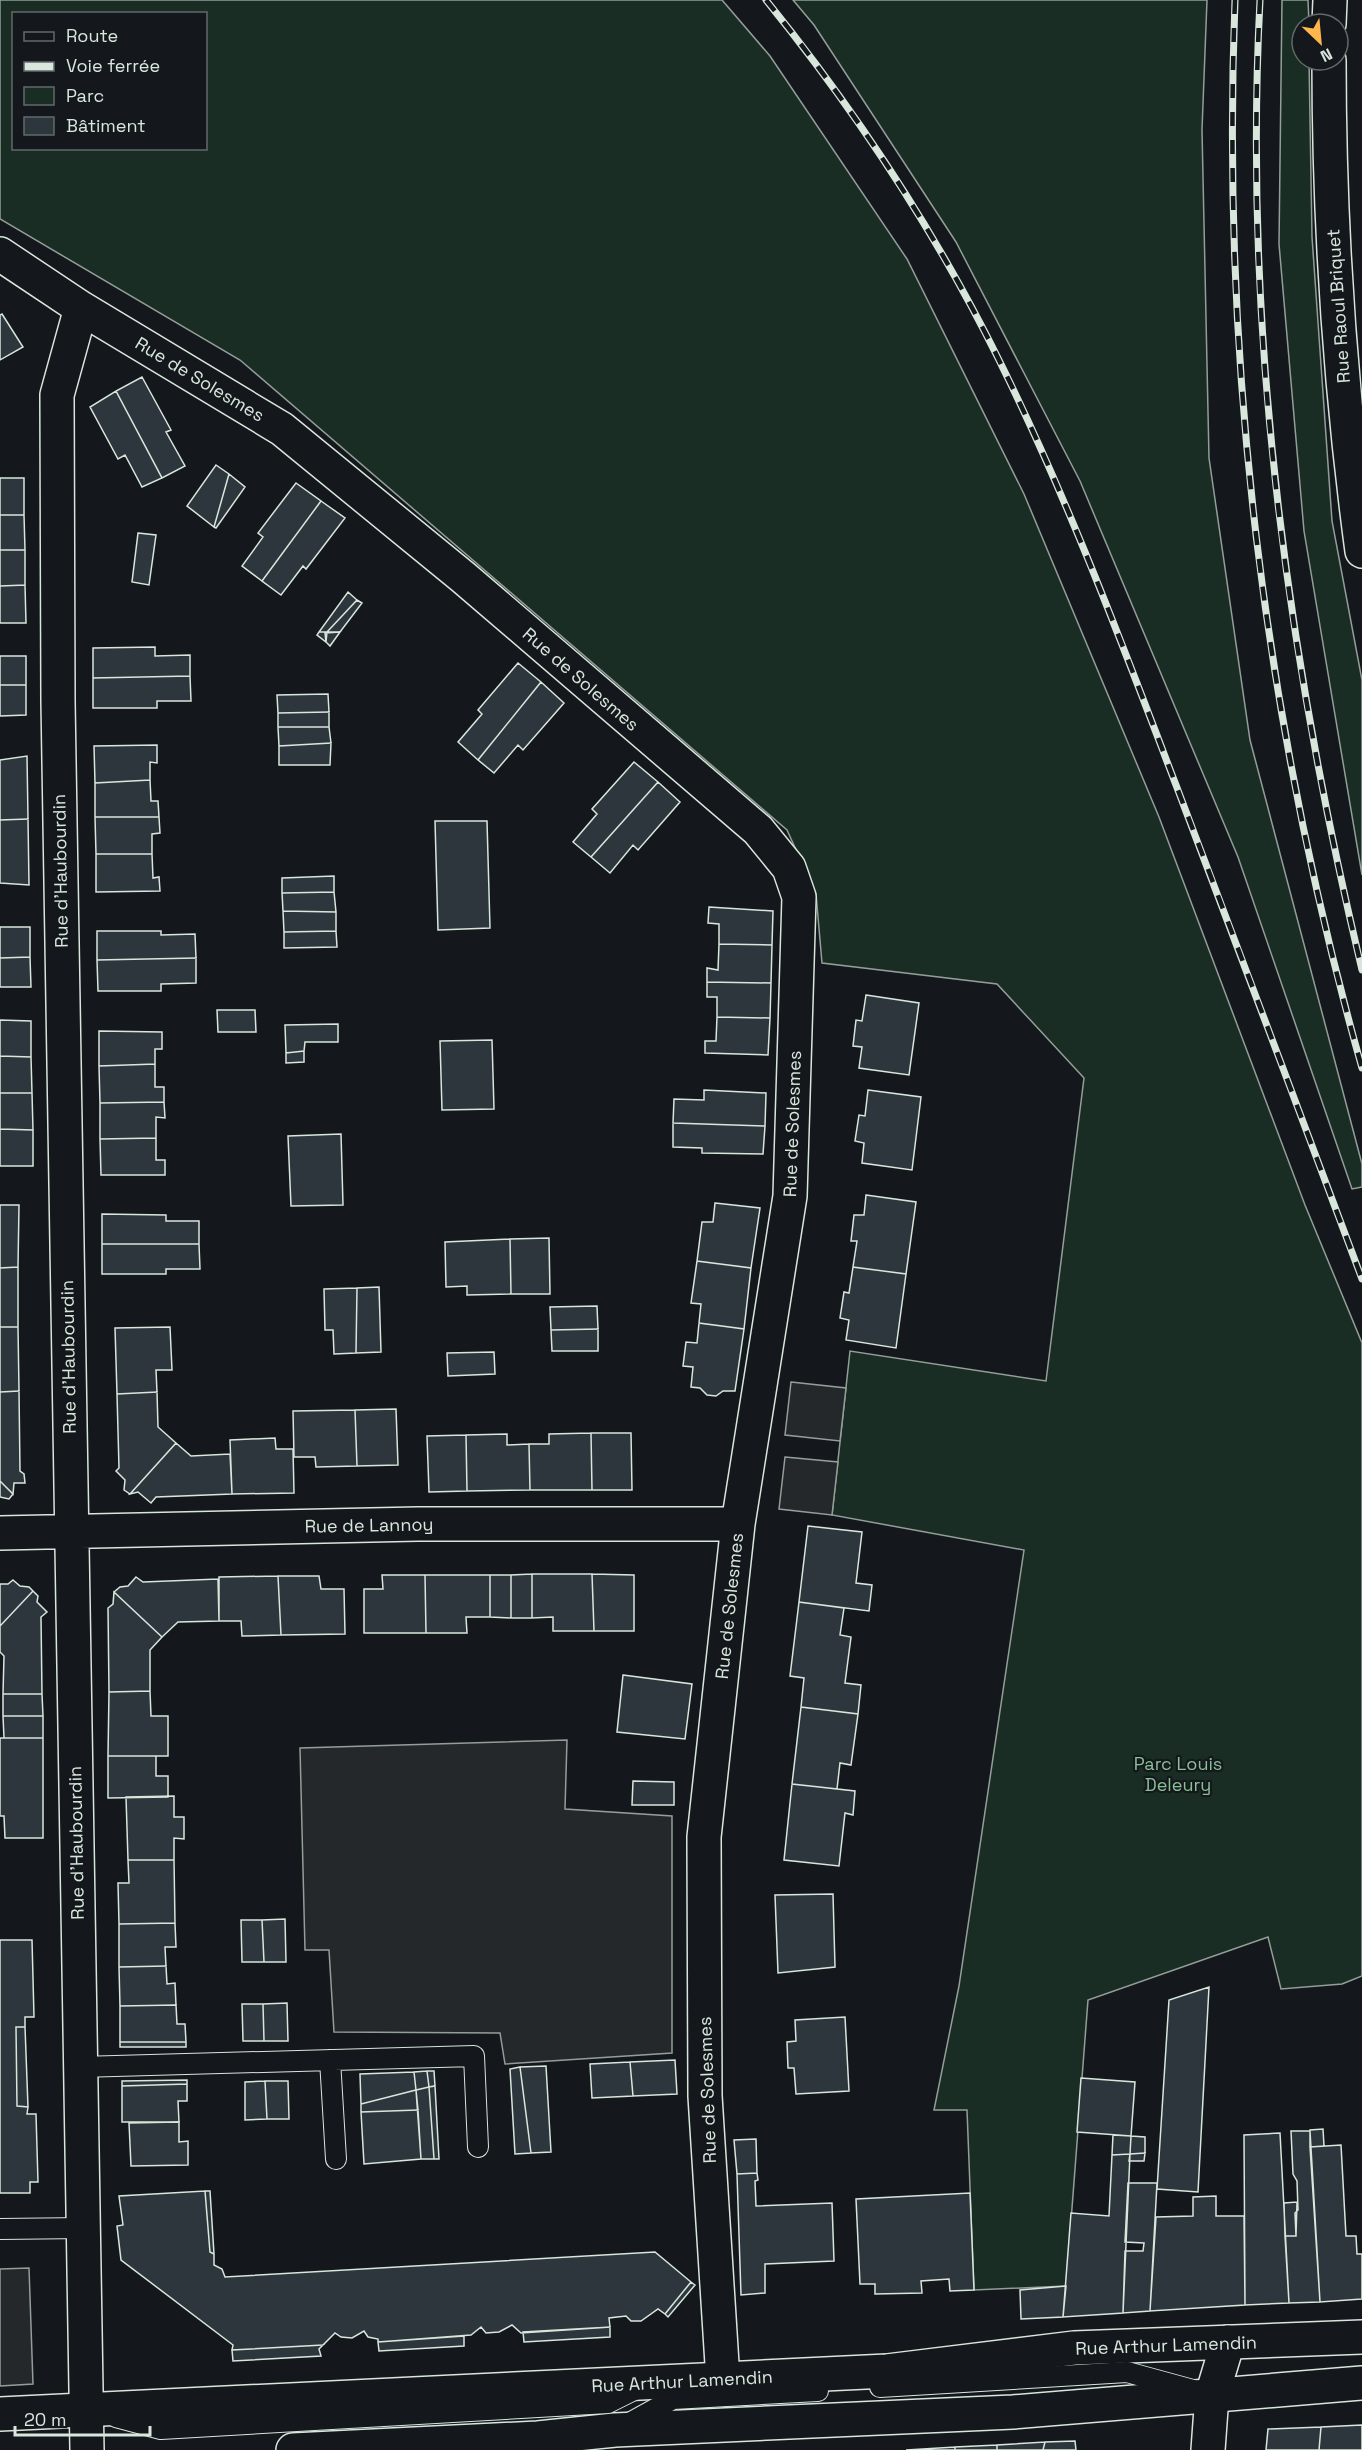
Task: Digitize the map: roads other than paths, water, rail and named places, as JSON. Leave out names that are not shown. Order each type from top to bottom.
[{"type":"street","name":"Rue Raoul Briquet","points":[[1329,72],[1329,157],[1352,361],[1362,551]]},
{"type":"street","name":"Rue de Solesmes","points":[[0,254],[81,308],[282,429],[463,577],[758,830],[789,868],[800,897],[790,1196],[738,1524],[704,1838],[705,2096],[723,2380]]},
{"type":"street","name":"Rue d'Haubourdin","points":[[81,308],[57,395],[58,701],[70,1532],[87,2450]]},
{"type":"street","name":"Rue de Lannoy","points":[[0,1533],[418,1524],[738,1524]]},
{"type":"street","name":"Rue Arthur Lamendin","points":[[0,2414],[723,2380],[886,2370],[1074,2348],[1362,2337]]},
{"type":"street","points":[[1208,2450],[1212,2395],[1228,2342]]},
{"type":"street","points":[[293,2450],[538,2438],[615,2430],[1013,2412],[1362,2383]]},
{"type":"lane","points":[[80,2067],[474,2056],[478,2146]]},
{"type":"lane","points":[[330,2060],[336,2159]]},
{"type":"lane","points":[[0,2229],[84,2228]]},
{"type":"railway","points":[[766,0],[831,84],[892,173],[974,311],[1023,410],[1114,623],[1362,1279]]},
{"type":"railway","points":[[1235,0],[1232,135],[1235,270],[1243,405],[1256,539],[1275,673],[1299,805],[1328,937],[1362,1068]]},
{"type":"railway","points":[[1260,0],[1256,123],[1258,245],[1265,367],[1276,489],[1292,610],[1312,731],[1335,851],[1362,970]]},
{"type":"park label","name":"Parc Louis Deleury","points":[[1178,1773]]}]
